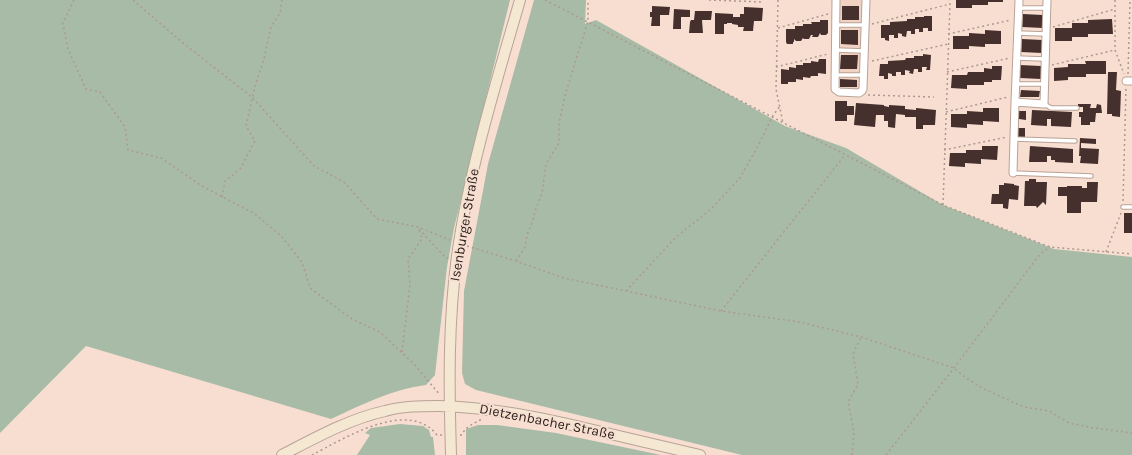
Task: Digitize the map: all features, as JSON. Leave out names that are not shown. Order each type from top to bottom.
[{"type":"main road","name":"Isenburger Straße","points":[[451,455],[449,406],[450,336],[457,256],[478,154],[497,78],[520,0]]},
{"type":"main road","name":"Dietzenbacher Straße","points":[[282,455],[350,422],[372,414],[397,408],[449,406],[497,410],[559,422],[700,455]]},
{"type":"street","points":[[836,0],[835,89],[837,92],[861,93],[863,89],[864,75],[866,0]]},
{"type":"street","points":[[1013,173],[1019,0]]},
{"type":"street","points":[[1015,99],[1044,104],[1047,0]]},
{"type":"lane","points":[[1018,8],[1047,8]]},
{"type":"lane","points":[[836,25],[866,25]]},
{"type":"lane","points":[[1017,33],[1046,32]]},
{"type":"lane","points":[[835,51],[864,51]]},
{"type":"lane","points":[[1016,58],[1045,63]]},
{"type":"lane","points":[[835,75],[864,75]]},
{"type":"lane","points":[[1015,84],[1045,84]]},
{"type":"lane","points":[[1044,104],[1051,108],[1077,108]]},
{"type":"lane","points":[[1014,139],[1075,141]]},
{"type":"lane","points":[[1013,173],[1091,176]]},
{"type":"lane","points":[[1123,207],[1132,207]]},
{"type":"path","points":[[74,0],[63,23],[68,49],[86,89],[100,92],[125,127],[128,150],[162,158],[202,186],[255,214],[282,236],[302,262],[310,288],[352,319],[380,332],[414,364],[449,406]]},
{"type":"path","points":[[133,0],[183,43],[252,97],[314,166],[344,182],[377,219],[418,227],[459,244],[516,261],[564,278],[721,311],[800,322],[861,337],[954,368],[966,378],[984,389],[1024,407],[1049,411],[1069,422],[1094,428],[1132,433]]},
{"type":"path","points":[[222,197],[226,181],[240,169],[254,141],[246,126],[252,97],[264,60],[271,27],[280,13],[282,0]]},
{"type":"path","points":[[545,0],[942,205],[1050,247],[1132,254]]},
{"type":"path","points":[[516,261],[525,247],[527,235],[542,194],[546,164],[559,144],[559,123],[566,92],[588,22],[588,0]]},
{"type":"path","points":[[708,0],[763,2]]},
{"type":"path","points":[[778,0],[776,89],[783,123]]},
{"type":"path","points":[[942,205],[949,0]]},
{"type":"path","points":[[1115,0],[1115,50],[1129,81]]},
{"type":"path","points":[[1106,252],[1123,207],[1131,39],[1130,0]]},
{"type":"path","points":[[866,25],[950,4]]},
{"type":"path","points":[[1046,32],[1115,9]]},
{"type":"path","points":[[777,28],[836,12]]},
{"type":"path","points":[[948,34],[1018,18]]},
{"type":"path","points":[[864,62],[948,44]]},
{"type":"path","points":[[1045,63],[1115,50]]},
{"type":"path","points":[[776,66],[835,51]]},
{"type":"path","points":[[947,72],[1009,58],[1016,58]]},
{"type":"path","points":[[861,93],[870,95],[934,97]]},
{"type":"path","points":[[946,112],[1015,99]]},
{"type":"path","points":[[626,291],[676,237],[710,210],[740,178],[772,117],[780,106]]},
{"type":"path","points":[[944,150],[1005,137],[1014,139]]},
{"type":"path","points":[[721,311],[845,155]]},
{"type":"path","points":[[402,352],[410,285],[408,259],[422,239],[418,227]]},
{"type":"path","points":[[418,227],[446,258],[457,256]]},
{"type":"path","points":[[886,455],[1040,254],[1050,247]]},
{"type":"path","points":[[852,455],[854,432],[848,402],[858,384],[853,354],[861,337]]},
{"type":"path","points":[[312,455],[370,426],[388,422],[419,422],[426,424],[438,435],[462,435],[467,426],[477,423],[497,410]]},
{"type":"shaded area","points":[[840,0],[862,0],[860,90],[838,90]]},
{"type":"green space","points":[[0,0],[510,0],[454,228],[447,267],[435,375],[426,385],[389,394],[331,419],[86,346],[0,433]]},
{"type":"green space","points":[[534,0],[586,0],[585,24],[596,20],[785,126],[846,148],[943,205],[1054,249],[1132,257],[1132,455],[742,455],[476,390],[465,384],[462,373],[464,291],[488,164]]},
{"type":"green space","points":[[400,424],[423,426],[429,430],[431,437],[433,437],[435,455],[357,455],[370,435],[365,433],[371,428]]},
{"type":"green space","points":[[478,425],[497,425],[556,433],[661,455],[466,455],[466,429]]},
{"type":"building","points":[[956,0],[1003,0],[1003,2],[988,2],[988,5],[972,5],[972,8],[956,8]]},
{"type":"building","points":[[652,6],[670,7],[669,15],[660,15],[660,26],[651,26],[652,17],[650,17],[650,12],[652,12]]},
{"type":"building","points":[[842,6],[859,6],[859,20],[842,20]]},
{"type":"building","points":[[744,7],[763,8],[762,21],[754,21],[753,31],[743,31],[744,27],[738,27],[738,25],[727,23],[724,24],[724,34],[715,34],[715,13],[733,14],[733,17],[740,17],[740,14],[744,14]]},
{"type":"building","points":[[674,9],[690,10],[690,17],[681,17],[681,29],[673,29]]},
{"type":"building","points":[[695,11],[712,11],[711,20],[702,20],[703,33],[689,33],[690,22],[691,20],[694,20]]},
{"type":"building","points":[[1023,14],[1043,15],[1043,28],[1022,27]]},
{"type":"building","points":[[932,16],[932,31],[928,31],[928,28],[923,28],[923,32],[919,32],[919,29],[915,29],[915,34],[911,34],[911,31],[907,31],[906,37],[898,33],[898,38],[894,38],[894,35],[889,35],[889,41],[885,40],[885,38],[881,38],[881,25],[890,25],[890,22],[907,21],[907,19],[915,19],[915,17]]},
{"type":"building","points":[[1112,19],[1113,34],[1088,34],[1088,37],[1072,37],[1072,41],[1055,41],[1055,28],[1072,28],[1072,23],[1088,23],[1088,20]]},
{"type":"building","points":[[820,20],[828,20],[828,33],[826,35],[821,35],[820,33],[818,37],[812,37],[813,35],[811,35],[809,39],[803,38],[801,41],[796,41],[794,39],[793,44],[787,44],[786,29],[795,29],[795,26],[812,24],[811,22],[820,22]]},
{"type":"building","points":[[841,30],[858,30],[858,45],[841,44]]},
{"type":"building","points":[[985,30],[1001,31],[1001,44],[985,44],[985,47],[969,46],[969,49],[953,49],[953,36],[969,36],[969,33],[985,34]]},
{"type":"building","points":[[1022,39],[1042,40],[1042,53],[1021,52]]},
{"type":"building","points":[[923,54],[931,55],[930,70],[926,70],[927,67],[922,67],[922,72],[918,72],[918,69],[914,69],[913,74],[909,73],[910,71],[905,70],[905,75],[901,75],[901,72],[896,72],[896,76],[892,76],[892,74],[888,73],[888,79],[884,79],[884,76],[879,76],[880,64],[888,64],[888,61],[914,58],[914,56],[923,56]]},
{"type":"building","points":[[841,55],[858,55],[857,69],[840,69]]},
{"type":"building","points":[[819,59],[826,59],[826,74],[818,73],[818,76],[811,76],[810,78],[803,77],[803,80],[796,79],[796,82],[781,84],[781,69],[789,70],[789,67],[796,68],[796,65],[811,63],[811,61],[818,62]]},
{"type":"building","points":[[1085,61],[1106,61],[1106,74],[1086,74],[1086,77],[1068,77],[1068,80],[1054,81],[1054,68],[1068,67],[1068,64],[1086,64]]},
{"type":"building","points":[[1020,65],[1041,66],[1041,79],[1020,78]]},
{"type":"building","points":[[992,66],[1002,66],[1001,80],[984,82],[984,85],[967,85],[967,89],[951,88],[952,75],[967,75],[968,72],[984,72],[984,68],[992,69]]},
{"type":"building","points":[[1108,72],[1117,72],[1116,90],[1121,91],[1120,117],[1107,114]]},
{"type":"building","points":[[840,79],[857,80],[857,87],[840,87]]},
{"type":"building","points":[[1021,90],[1040,91],[1039,97],[1020,97]]},
{"type":"building","points":[[835,101],[847,101],[847,106],[854,106],[854,115],[847,115],[847,121],[835,121]]},
{"type":"building","points":[[856,103],[884,105],[889,107],[889,105],[905,106],[905,109],[916,110],[916,108],[936,110],[935,125],[923,125],[923,129],[916,129],[916,117],[905,117],[905,115],[896,114],[895,128],[888,127],[888,121],[884,121],[884,115],[876,115],[875,127],[854,125]]},
{"type":"building","points":[[1078,104],[1091,104],[1090,108],[1096,108],[1097,104],[1101,105],[1102,113],[1096,113],[1095,122],[1090,122],[1090,125],[1081,125],[1081,117],[1079,117],[1079,112],[1083,112],[1083,107],[1078,107]]},
{"type":"building","points":[[983,108],[999,108],[999,122],[983,121],[983,125],[967,124],[967,128],[951,127],[951,114],[967,114],[967,111],[983,112]]},
{"type":"building","points":[[1032,110],[1072,112],[1071,127],[1051,126],[1051,119],[1047,119],[1047,126],[1031,125]]},
{"type":"building","points":[[1019,111],[1026,111],[1026,120],[1019,119]]},
{"type":"building","points":[[1018,128],[1025,128],[1025,137],[1018,137]]},
{"type":"building","points":[[1080,138],[1096,139],[1096,144],[1081,143],[1081,148],[1099,149],[1098,164],[1080,163]]},
{"type":"building","points":[[982,146],[998,146],[997,160],[981,159],[981,164],[965,163],[965,167],[949,166],[950,153],[966,153],[966,150],[982,150]]},
{"type":"building","points":[[1030,146],[1073,149],[1073,163],[1055,162],[1055,160],[1051,160],[1051,156],[1047,156],[1047,162],[1029,162]]},
{"type":"building","points":[[1029,179],[1036,179],[1036,182],[1047,182],[1046,205],[1043,202],[1037,208],[1036,206],[1024,206],[1025,181],[1029,181]]},
{"type":"building","points":[[1087,182],[1098,182],[1097,202],[1081,202],[1081,213],[1067,213],[1067,196],[1058,196],[1058,187],[1082,186],[1082,188],[1087,188]]},
{"type":"building","points":[[1004,183],[1019,186],[1018,200],[1009,199],[1008,209],[1003,208],[1003,204],[991,204],[992,194],[999,194],[999,185],[1004,185]]},
{"type":"building","points":[[1124,213],[1132,213],[1132,233],[1124,233]]}]
